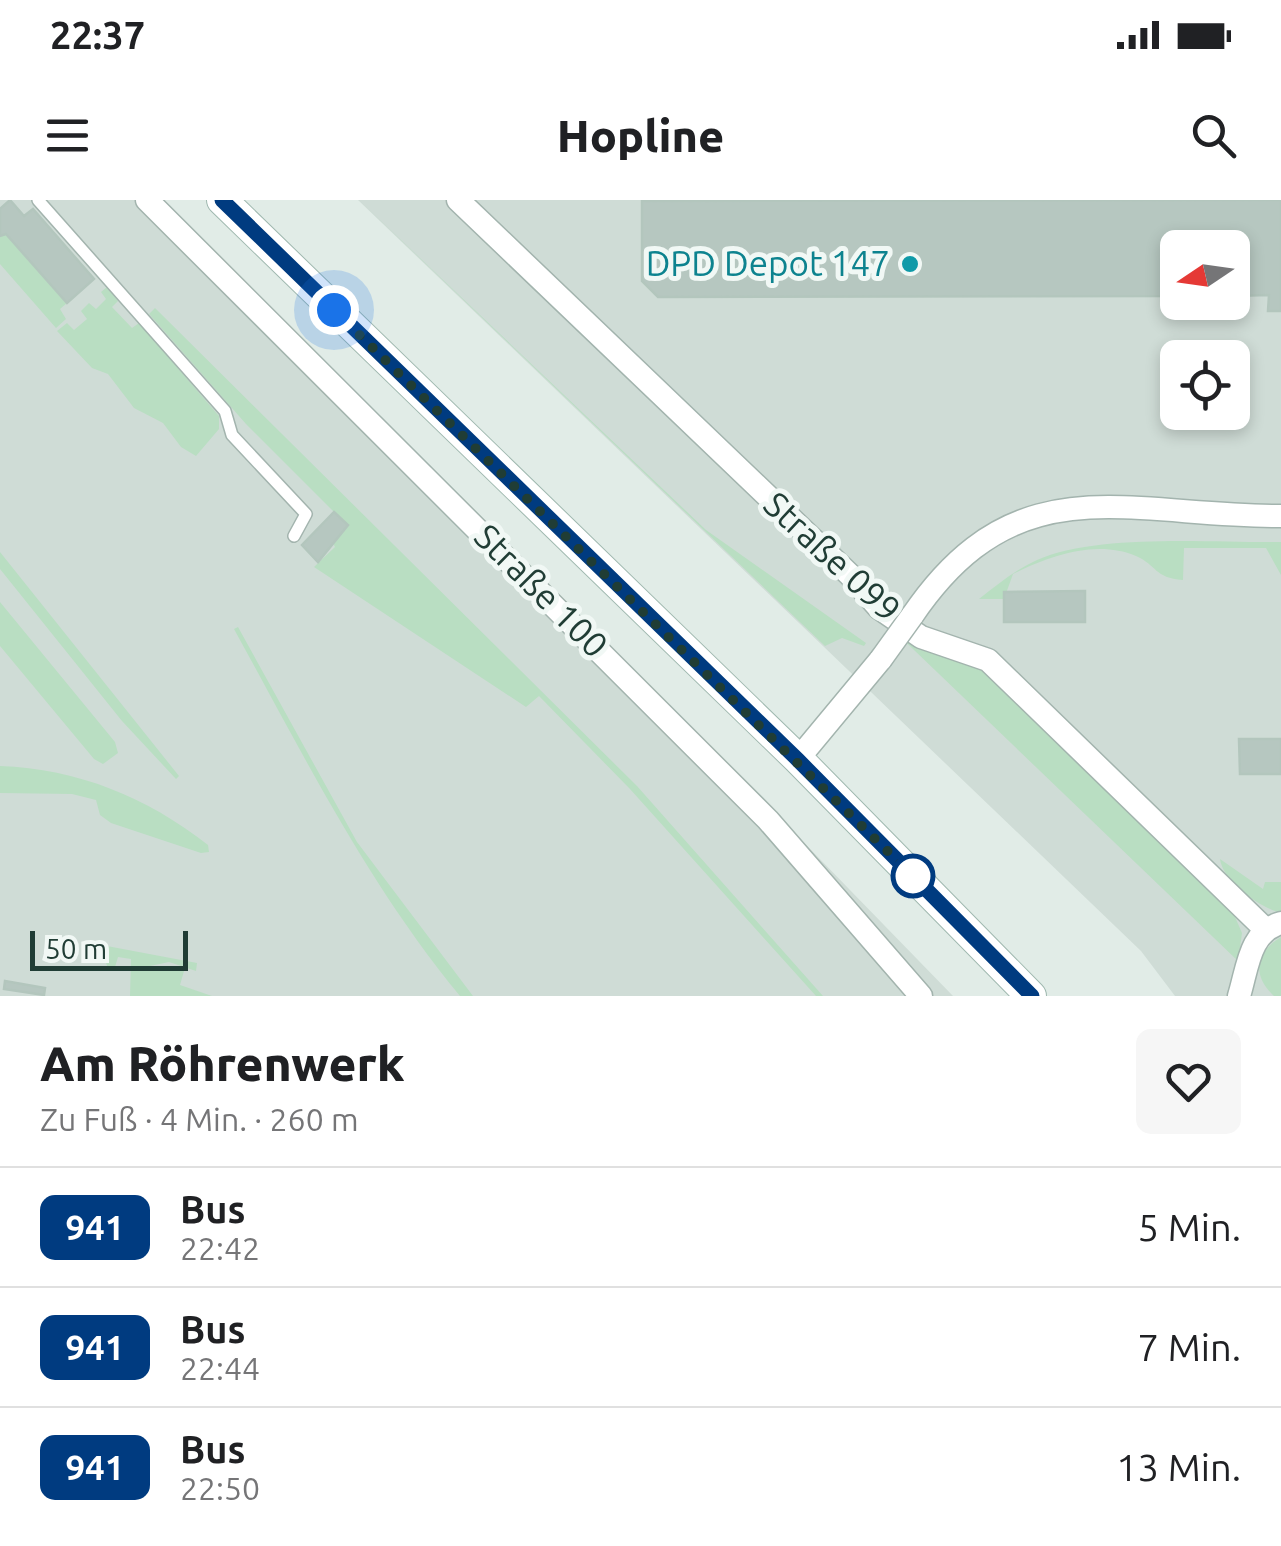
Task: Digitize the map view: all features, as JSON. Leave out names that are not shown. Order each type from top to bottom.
[{"type":"main road","points":[[222,200],[798,760],[1032,996]]},
{"type":"street","name":"Straße 100","points":[[147,200],[768,820],[922,996]]},
{"type":"street","name":"Straße 099","points":[[458,200],[850,575],[878,608],[921,638],[988,660],[1272,925]]},
{"type":"street","points":[[798,760],[961,555],[1021,518],[1077,505],[1281,516]]},
{"type":"street","points":[[1239,996],[1256,938],[1272,925]]},
{"type":"lane","points":[[38,200],[225,411],[232,436],[306,514],[294,536]]},
{"type":"shaded area","points":[[0,200],[159,200],[748,785],[953,996],[0,996]]},
{"type":"shaded area","points":[[358,200],[1281,200],[1281,996],[1175,996],[1141,951]]},
{"type":"green space","points":[[359,200],[706,530],[866,643],[864,646],[842,638],[825,646]]},
{"type":"green space","points":[[6,234],[67,303],[60,309],[66,319],[56,328],[0,264],[0,236]]},
{"type":"green space","points":[[107,287],[118,301],[112,307],[132,328],[139,323],[219,416],[219,429],[196,456],[181,447],[163,423],[134,408],[108,374],[92,368],[57,331],[67,323],[74,330],[87,319],[81,311],[89,303],[96,309],[106,299],[101,292]]},
{"type":"green space","points":[[155,308],[637,786],[823,996],[816,996],[630,789],[539,696],[526,707],[314,567],[335,547],[333,543],[347,525],[246,424],[149,314]]},
{"type":"green space","points":[[1156,541],[1281,542],[1281,575],[1266,548],[1184,548],[1183,580],[1161,574],[1136,556],[1121,551],[1089,549],[1057,556],[1013,574],[1004,599],[979,599],[1014,573],[1037,560],[1091,546]]},
{"type":"green space","points":[[0,552],[179,776],[176,779],[122,721],[0,569]]},
{"type":"green space","points":[[0,602],[115,742],[118,753],[103,764],[94,759],[0,646]]},
{"type":"green space","points":[[864,602],[986,671],[1232,910],[1242,933],[1238,961]]},
{"type":"green space","points":[[238,627],[357,842],[473,996],[460,996],[366,864],[234,629]]},
{"type":"green space","points":[[0,766],[57,773],[110,789],[185,828],[208,845],[209,852],[201,853],[111,823],[100,815],[96,800],[72,794],[0,793]]},
{"type":"green space","points":[[1220,859],[1263,889],[1265,882],[1281,882],[1281,913],[1243,892],[1228,876]]},
{"type":"green space","points":[[1281,937],[1281,996],[1274,996],[1262,980],[1260,964],[1266,950]]},
{"type":"green space","points":[[91,943],[197,963],[196,971],[169,962],[150,966],[184,971],[180,985],[212,996],[130,996],[131,959],[118,957],[115,967],[108,969],[104,956]]},
{"type":"building","points":[[10,200],[24,216],[33,209],[94,279],[67,303],[6,234],[0,236],[0,209]]},
{"type":"building","name":"DPD Depot 147","points":[[1281,200],[1281,311],[1268,311],[1269,295],[1250,296],[1250,230],[1160,230],[1160,296],[658,297],[642,281],[642,201]]},
{"type":"building","points":[[334,512],[348,525],[318,562],[302,545]]},
{"type":"building","points":[[1085,591],[1085,622],[1004,622],[1004,592]]},
{"type":"building","points":[[1239,739],[1281,739],[1281,774],[1240,774]]},
{"type":"building","points":[[5,981],[45,988],[44,995],[4,989]]},
{"type":"bus line","name":"941","points":[[222,200],[798,760],[1032,996]]},
{"type":"place","name":"DPD Depot 147","points":[[910,264]]},
{"type":"route","points":[[334,310],[913,876]]}]
